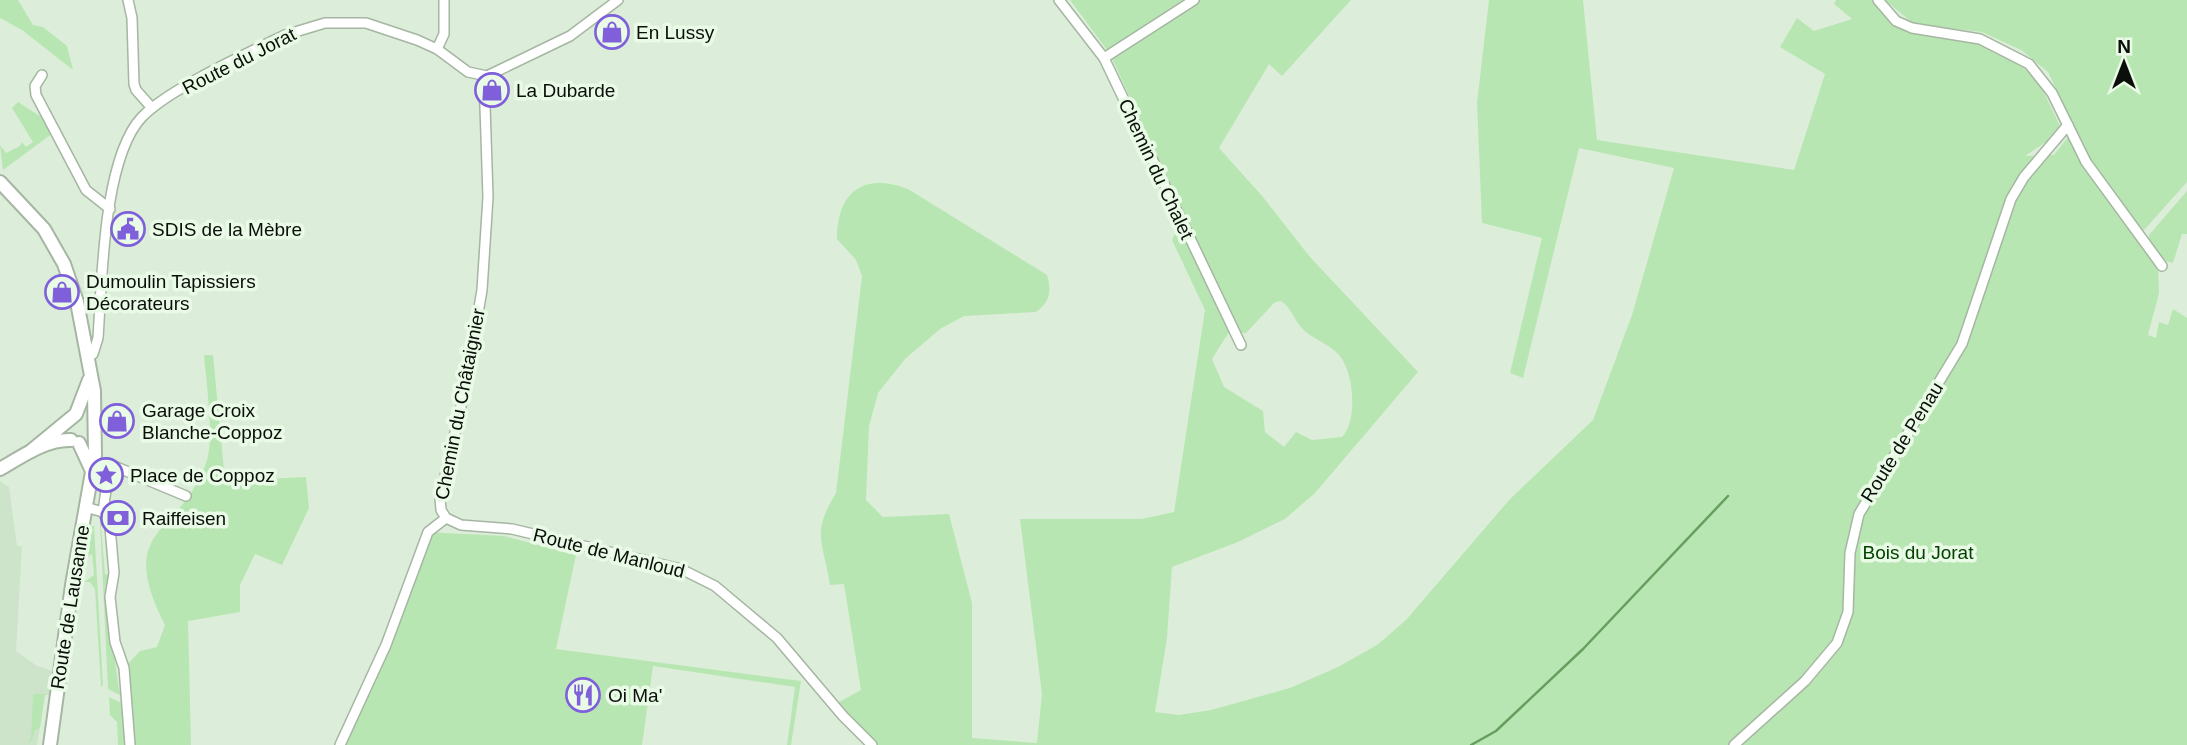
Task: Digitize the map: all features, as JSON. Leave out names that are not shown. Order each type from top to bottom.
[{"type":"main road","name":"Route de Lausanne","points":[[0,182],[44,229],[60,254],[77,302],[91,373],[96,449],[50,745]]},
{"type":"main road","points":[[91,373],[66,429],[91,469]]},
{"type":"main road","points":[[0,469],[57,440],[88,441],[94,428],[88,415],[71,418],[31,451]]},
{"type":"street","points":[[128,0],[132,18],[134,84],[152,108]]},
{"type":"street","points":[[437,49],[444,34],[444,0]]},
{"type":"street","points":[[484,76],[570,36],[618,0]]},
{"type":"street","name":"Chemin du Chalet","points":[[1059,0],[1104,58],[1241,345]]},
{"type":"street","points":[[1104,58],[1194,0]]},
{"type":"street","points":[[1878,0],[1896,22],[1912,28],[1980,39],[2017,56],[2042,77],[2086,162],[2162,265]]},
{"type":"street","name":"Route du Jorat","points":[[89,357],[93,354],[98,338],[110,209],[120,151],[130,132],[152,108],[271,42],[305,27],[325,23],[366,23],[437,49],[463,69],[484,76]]},
{"type":"street","points":[[42,75],[35,86],[39,103],[86,190],[110,209]]},
{"type":"street","name":"Chemin du Châtaignier","points":[[340,745],[386,645],[428,532],[446,518],[441,510],[440,498],[465,389],[487,240],[489,143],[484,76]]},
{"type":"street","name":"Route de Penau","points":[[1734,745],[1805,681],[1837,643],[1847,619],[1850,553],[1859,514],[1962,344],[2011,200],[2024,177],[2068,125]]},
{"type":"street","points":[[131,745],[124,668],[116,642],[110,597],[114,573],[110,527],[103,512],[108,475],[114,466],[186,496]]},
{"type":"street","points":[[85,507],[103,512]]},
{"type":"street","name":"Route de Manloud","points":[[446,518],[460,525],[512,530],[681,569],[699,576],[787,647],[843,716],[872,745]]},
{"type":"shaded area","points":[[0,481],[9,487],[17,546],[22,546],[16,651],[37,666],[53,671],[50,695],[45,695],[37,745],[0,745]]},
{"type":"green space","points":[[0,0],[18,0],[33,25],[43,27],[67,46],[73,70],[22,30],[0,18]]},
{"type":"green space","name":"Bois du Jorat","points":[[1070,0],[1351,0],[1282,76],[1269,64],[1219,148],[1263,197],[1310,257],[1418,372],[1315,493],[1285,519],[1238,542],[1172,567],[1167,638],[1155,712],[1179,715],[1211,710],[1290,688],[1338,667],[1377,645],[1406,620],[1510,499],[1593,420],[1632,315],[1674,168],[1579,148],[1523,378],[1510,373],[1542,238],[1482,223],[1477,103],[1489,0],[1583,0],[1597,140],[1794,170],[1825,74],[1780,47],[1797,18],[1814,31],[1852,19],[1834,4],[1836,0],[1871,0],[1893,26],[1911,33],[1979,44],[2014,60],[2038,80],[2060,126],[2046,142],[2025,156],[2054,155],[2075,128],[2048,72],[2021,50],[1982,32],[1914,24],[1885,0],[2187,0],[2187,182],[2137,238],[2158,266],[2159,293],[2148,335],[2156,338],[2159,322],[2168,325],[2173,309],[2187,318],[2187,745],[872,745],[834,705],[861,690],[844,584],[830,585],[821,538],[824,518],[836,493],[862,276],[856,260],[837,239],[838,223],[848,198],[856,190],[878,183],[908,189],[1047,275],[1049,281],[1047,300],[1036,312],[964,316],[940,329],[905,359],[878,393],[869,426],[866,500],[883,517],[949,514],[972,603],[972,738],[1037,743],[1042,694],[1020,519],[1142,519],[1174,512],[1205,310],[1172,240],[1183,213],[1110,54]],"holes":[[[1281,301],[1304,330],[1335,351],[1344,363],[1351,384],[1352,409],[1347,430],[1342,437],[1312,440],[1296,432],[1284,447],[1265,432],[1263,411],[1224,387],[1212,359],[1229,332],[1246,333],[1275,302]]]},
{"type":"green space","points":[[18,102],[46,120],[53,133],[3,170],[0,145],[6,153],[20,146],[22,142],[26,147],[33,142],[12,108]]},
{"type":"green space","points":[[2187,191],[2187,234],[2182,234],[2173,263],[2165,261],[2149,235]]},
{"type":"green space","points":[[204,355],[213,355],[225,481],[306,477],[309,508],[282,565],[255,554],[240,585],[240,612],[188,621],[191,745],[134,745],[124,668],[140,651],[157,647],[165,625],[151,592],[146,568],[149,549],[157,534],[195,487],[209,453],[210,426]]},
{"type":"green space","points":[[100,522],[104,524],[101,526],[105,574],[109,575],[111,580],[105,586],[113,651],[119,657],[115,661],[119,691],[124,688],[122,696],[108,689]]},
{"type":"green space","points":[[91,526],[94,526],[101,687],[95,589],[90,582],[84,582],[94,575],[92,554],[85,558]]},
{"type":"green space","points":[[425,532],[504,536],[576,555],[556,649],[801,681],[791,745],[787,745],[795,687],[653,666],[642,745],[336,745],[373,666]]},
{"type":"green space","points":[[33,694],[45,694],[40,728],[35,730],[32,741],[27,742],[31,739]]},
{"type":"green space","points":[[109,697],[124,704],[127,745],[118,745],[117,722],[110,715]]},
{"type":"waterway","points":[[1471,745],[1496,731],[1583,649],[1728,496]]},
{"type":"place","name":"En Lussy","points":[[612,32]]},
{"type":"place","name":"La Dubarde","points":[[492,90]]},
{"type":"place","name":"SDIS de la Mèbre","points":[[128,229]]},
{"type":"place","name":"Dumoulin Tapissiers Décorateurs","points":[[62,292]]},
{"type":"place","name":"Garage Croix Blanche-Coppoz","points":[[117,421]]},
{"type":"place","name":"Place de Coppoz","points":[[106,475]]},
{"type":"place","name":"Raiffeisen","points":[[118,518]]},
{"type":"place","name":"Oi Ma'","points":[[583,695]]}]
